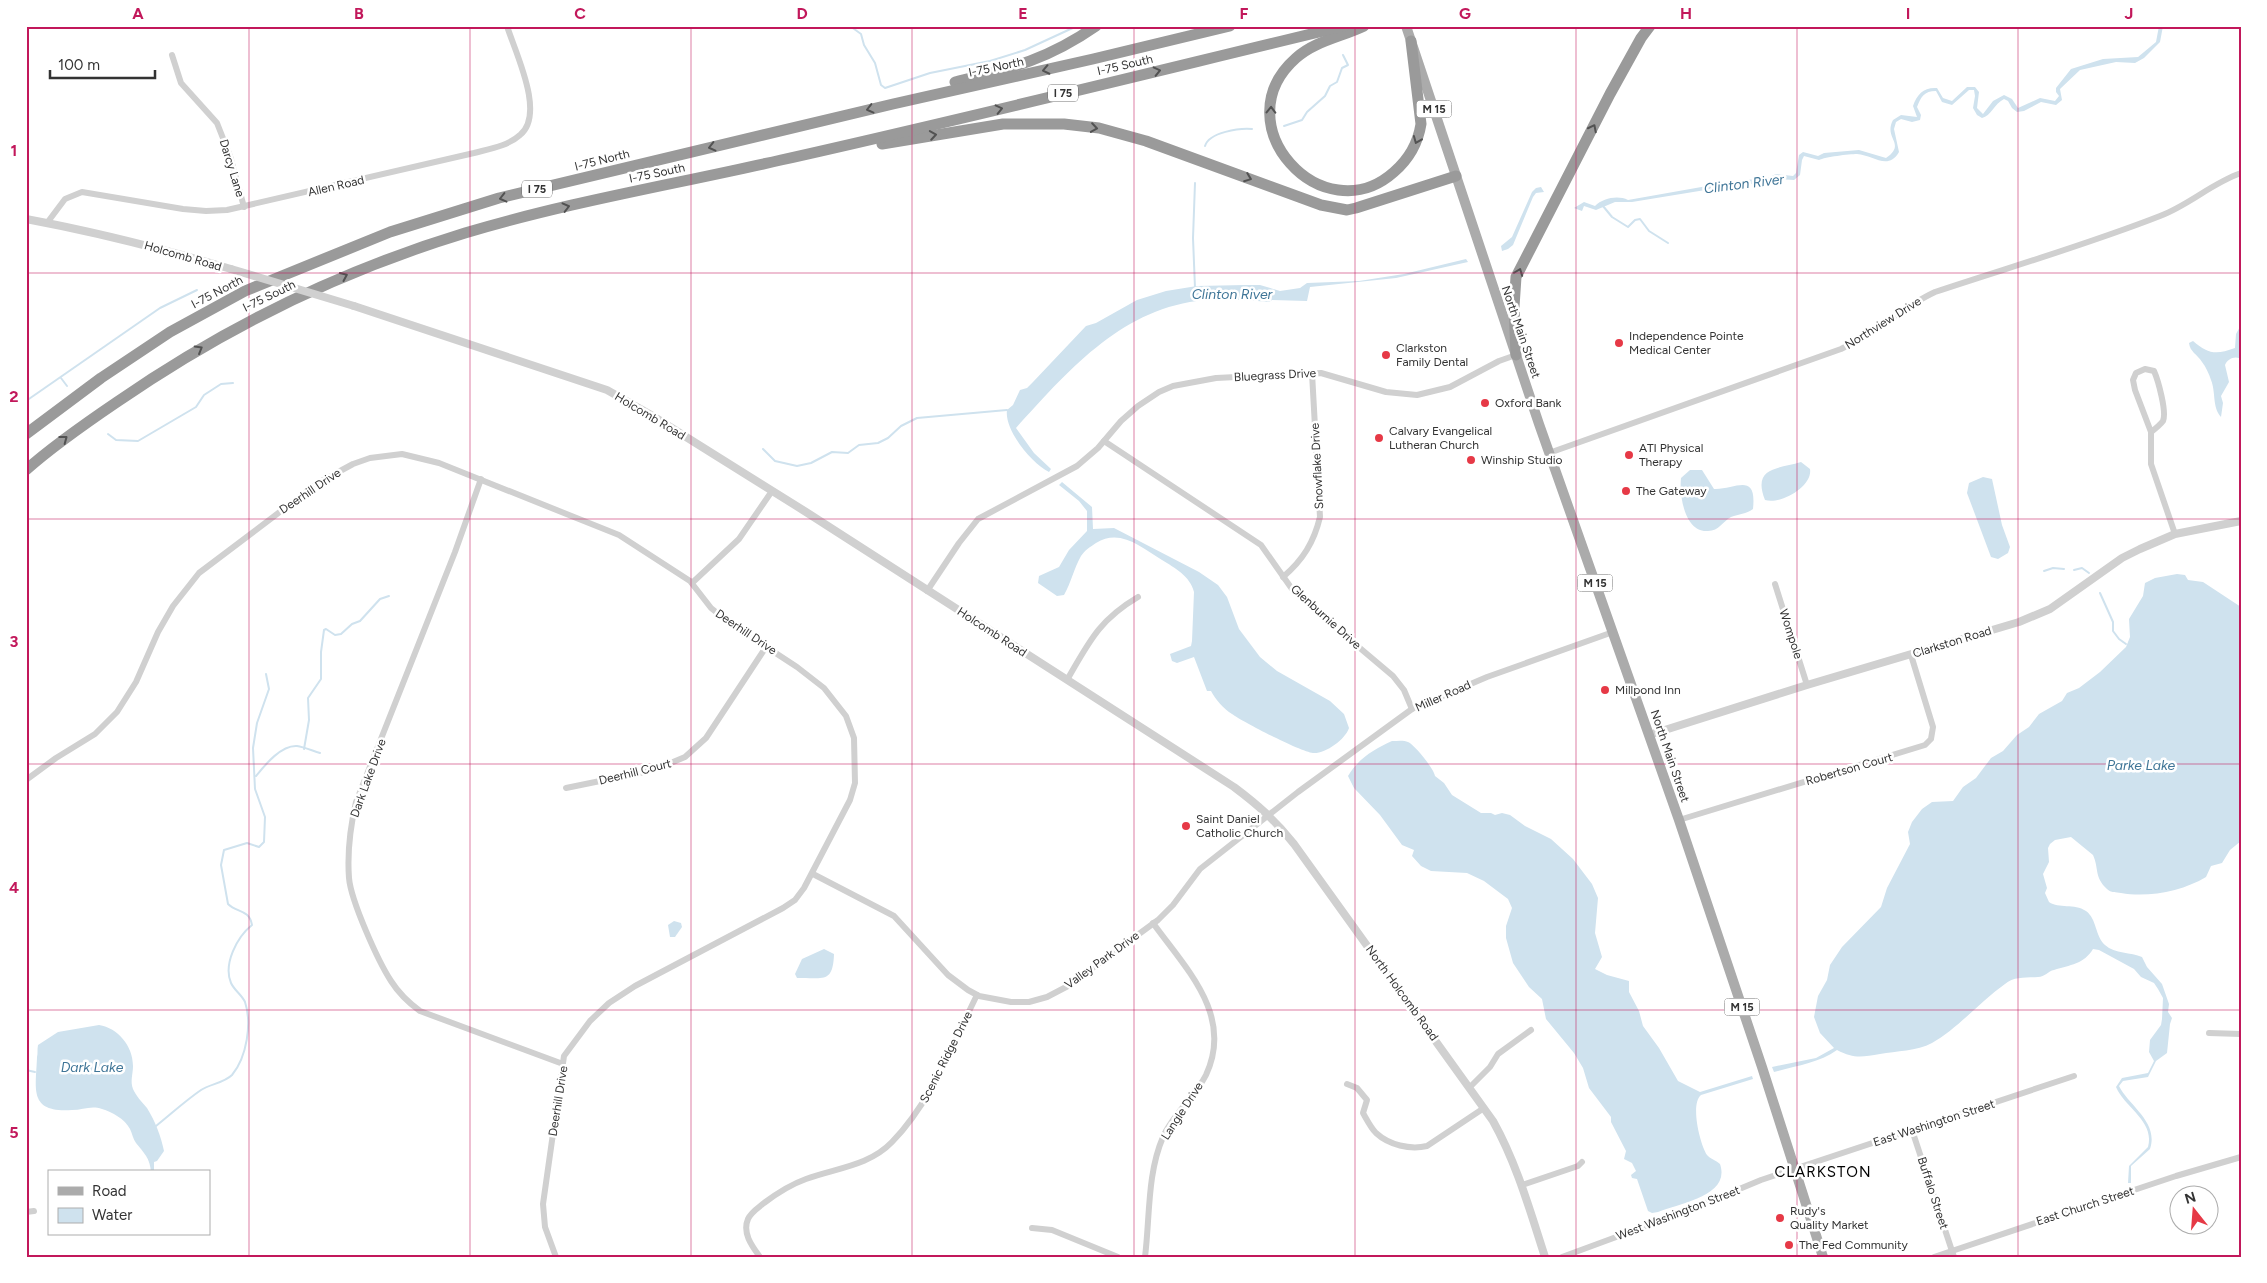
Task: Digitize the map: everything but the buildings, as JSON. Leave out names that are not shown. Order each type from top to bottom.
[{"type":"highway","points":[[893,104],[928,89],[1021,66],[1058,51],[1096,26]]},
{"type":"highway","name":"I-75 North","points":[[26,434],[101,378],[170,332],[245,291],[390,232],[499,198],[1230,26]]},
{"type":"highway","name":"I-75 South","points":[[26,470],[88,422],[164,369],[272,308],[351,273],[399,255],[467,233],[572,206],[781,160],[1344,26]]},
{"type":"highway","points":[[1364,26],[1315,44],[1306,50],[1282,73],[1272,94],[1270,117],[1277,146],[1293,168],[1304,177],[1321,185],[1343,191],[1369,187],[1383,182],[1404,163],[1413,149],[1419,136],[1421,124],[1411,41]]},
{"type":"highway","points":[[1516,355],[1514,307],[1516,277],[1610,94],[1650,26]]},
{"type":"highway","points":[[781,160],[981,126],[1047,124],[1120,132],[1293,196],[1336,208],[1356,208],[1456,176]]},
{"type":"main road","name":"M 15","points":[[1406,26],[1411,41]]},
{"type":"main road","name":"North Main Street","points":[[1411,41],[1549,453],[1679,820],[1764,1074],[1793,1169]]},
{"type":"main road","name":"M 15","points":[[1793,1169],[1822,1257]]},
{"type":"street","name":"Allen Road","points":[[47,223],[66,199],[82,192],[183,210],[206,211],[244,207],[505,144],[521,135],[528,124],[531,110],[528,91],[506,26]]},
{"type":"street","name":"Darcy Lane","points":[[172,55],[181,83],[217,123],[230,156],[244,207]]},
{"type":"street","name":"Northview Drive","points":[[1549,453],[1841,349],[1860,340],[1904,309],[1935,292],[2162,215],[2197,197],[2224,179],[2241,173]]},
{"type":"street","name":"Holcomb Road","points":[[26,219],[160,248],[354,306],[607,390],[651,415],[772,491],[1203,768]]},
{"type":"street","name":"Bluegrass Drive","points":[[927,591],[978,518],[1071,470],[1089,457],[1121,420],[1138,406],[1159,392],[1173,386],[1216,378],[1312,373],[1333,375],[1386,392],[1417,395],[1450,387],[1498,361],[1516,355]]},
{"type":"street","points":[[2151,432],[2162,423],[2164,415],[2158,379],[2154,371],[2145,369],[2136,373],[2133,380],[2134,390],[2151,432],[2151,464],[2175,534]]},
{"type":"street","name":"Snowflake Drive","points":[[1283,577],[1307,551],[1314,539],[1320,517],[1312,373]]},
{"type":"street","name":"Glenburnie Drive","points":[[1104,441],[1261,545],[1283,577],[1303,600],[1393,676],[1404,690],[1412,709]]},
{"type":"street","name":"Deerhill Drive","points":[[26,780],[56,758],[95,734],[117,712],[136,682],[158,632],[173,606],[199,573],[318,484],[352,464],[386,455],[418,457],[439,462],[608,528],[692,583],[710,608],[797,666],[824,688],[846,716],[854,738],[855,783],[850,800],[813,874],[794,900],[783,908],[635,986],[609,1003],[590,1020],[564,1056],[543,1204],[545,1227],[556,1257]]},
{"type":"street","name":"Dark Lake Drive","points":[[481,479],[454,554],[356,802],[349,833],[349,879],[362,918],[391,981],[420,1012],[563,1064]]},
{"type":"street","points":[[692,583],[739,539],[772,491]]},
{"type":"street","name":"Clarkston Road","points":[[1649,735],[2043,613],[2122,558],[2175,534],[2241,521]]},
{"type":"street","name":"Wompole","points":[[1775,584],[1807,685]]},
{"type":"street","points":[[1067,680],[1096,631],[1112,614],[1138,597]]},
{"type":"street","name":"Miller Road","points":[[1270,814],[1412,709],[1487,677],[1613,632]]},
{"type":"street","name":"Deerhill Court","points":[[566,788],[654,770],[685,758],[706,738],[766,647]]},
{"type":"street","name":"Robertson Court","points":[[1679,820],[1926,746],[1932,740],[1934,727],[1911,655]]},
{"type":"street","name":"North Holcomb Road","points":[[1203,768],[1234,787],[1270,814],[1294,844],[1470,1087],[1504,1141],[1522,1185],[1545,1257]]},
{"type":"street","name":"Valley Park Drive","points":[[813,874],[894,916],[948,975],[977,995],[1011,1002],[1029,1002],[1047,997],[1068,986],[1153,923],[1174,905],[1200,869],[1270,814]]},
{"type":"street","name":"Langle Drive","points":[[1145,1257],[1148,1210],[1159,1148],[1169,1126],[1205,1076],[1215,1040],[1214,1023],[1206,997],[1153,923]]},
{"type":"street","name":"Scenic Ridge Drive","points":[[760,1257],[747,1236],[748,1219],[754,1211],[804,1180],[857,1164],[876,1155],[892,1142],[920,1107],[932,1087],[977,995]]},
{"type":"street","points":[[1470,1087],[1490,1067],[1498,1054],[1531,1030]]},
{"type":"street","points":[[2209,1033],[2241,1034]]},
{"type":"street","name":"East Washington Street","points":[[1793,1169],[2074,1076]]},
{"type":"street","points":[[1347,1084],[1357,1088],[1368,1100],[1363,1113],[1376,1133],[1391,1143],[1416,1149],[1427,1146],[1484,1108]]},
{"type":"street","name":"Buffalo Street","points":[[1912,1130],[1953,1254]]},
{"type":"street","name":"East Church Street","points":[[1934,1257],[1953,1254],[2176,1176],[2239,1158]]},
{"type":"street","points":[[1522,1185],[1578,1166],[1582,1162]]},
{"type":"street","name":"West Washington Street","points":[[1562,1257],[1793,1169]]},
{"type":"street","points":[[26,1212],[34,1210]]},
{"type":"street","points":[[1032,1228],[1058,1232],[1118,1257]]},
{"type":"water","name":"Clinton River","points":[[2159,26],[2163,26],[2160,42],[2144,58],[2135,63],[2116,62],[2080,70],[2060,89],[2062,100],[2056,105],[2041,102],[2024,111],[2017,112],[2004,99],[1988,115],[1982,118],[1977,115],[1973,108],[1974,90],[1969,90],[1952,105],[1942,102],[1936,91],[1926,93],[1917,107],[1921,115],[1920,120],[1912,122],[1901,119],[1896,122],[1894,129],[1899,152],[1895,158],[1890,160],[1885,161],[1857,154],[1819,160],[1804,156],[1800,175],[1794,180],[1776,179],[1766,184],[1742,184],[1632,202],[1615,202],[1596,210],[1584,206],[1582,211],[1574,208],[1584,202],[1595,206],[1611,198],[1624,198],[1628,200],[1741,180],[1765,179],[1776,174],[1793,176],[1796,173],[1799,155],[1803,152],[1818,156],[1824,153],[1859,150],[1886,158],[1895,148],[1891,132],[1893,120],[1901,115],[1917,117],[1913,106],[1919,95],[1925,90],[1937,88],[1943,98],[1952,101],[1967,87],[1975,87],[1979,92],[1977,108],[1983,114],[1993,101],[2004,95],[2012,99],[2018,108],[2040,98],[2055,101],[2059,96],[2056,88],[2071,69],[2103,59],[2138,57],[2156,42]]},
{"type":"water","points":[[1541,187],[1544,192],[1536,193],[1533,197],[1513,245],[1502,251],[1501,246],[1512,237],[1532,192],[1536,188]]},
{"type":"water","name":"Clinton River","points":[[1466,259],[1468,262],[1396,278],[1310,287],[1307,301],[1215,300],[1197,301],[1169,307],[1143,317],[1119,331],[1096,348],[1054,386],[1016,428],[1034,453],[1051,469],[1049,472],[1027,454],[1010,427],[1007,410],[1013,405],[1020,390],[1027,388],[1086,326],[1096,323],[1137,300],[1166,291],[1197,286],[1260,285],[1280,291],[1300,288],[1307,283],[1359,281],[1404,274]]},
{"type":"water","points":[[2241,325],[2241,364],[2239,358],[2232,358],[2225,365],[2229,382],[2221,396],[2223,403],[2221,417],[2216,409],[2208,373],[2200,359],[2191,349],[2189,343],[2193,341],[2203,349],[2212,352],[2223,352],[2235,348],[2236,334]]},
{"type":"water","points":[[1801,462],[1810,469],[1810,475],[1801,488],[1795,493],[1779,500],[1765,500],[1762,481],[1765,475],[1776,468]]},
{"type":"water","points":[[1690,470],[1702,470],[1714,489],[1748,486],[1752,490],[1753,509],[1731,517],[1712,531],[1700,530],[1689,520],[1681,494],[1681,478]]},
{"type":"water","points":[[1983,477],[1992,479],[2002,525],[2010,547],[2008,553],[1998,559],[1991,557],[1967,493],[1969,483]]},
{"type":"water","points":[[1062,482],[1092,507],[1093,529],[1114,528],[1199,572],[1218,585],[1227,597],[1239,629],[1260,657],[1277,671],[1330,701],[1344,714],[1349,728],[1347,733],[1329,749],[1313,753],[1297,748],[1272,736],[1226,709],[1211,691],[1207,691],[1194,657],[1177,663],[1172,661],[1170,654],[1191,646],[1194,592],[1192,586],[1172,566],[1130,541],[1122,538],[1105,539],[1086,550],[1076,565],[1064,595],[1057,596],[1038,583],[1039,576],[1059,567],[1069,550],[1087,531],[1087,511],[1079,501],[1059,485]]},
{"type":"water","name":"Parke Lake","points":[[2177,574],[2185,575],[2188,580],[2203,582],[2241,607],[2241,841],[2230,850],[2222,863],[2211,866],[2206,877],[2176,890],[2154,894],[2142,895],[2109,890],[2103,885],[2098,876],[2093,855],[2071,837],[2055,840],[2050,844],[2048,848],[2049,862],[2043,874],[2047,888],[2045,893],[2049,902],[2057,905],[2077,907],[2086,911],[2090,914],[2099,937],[2105,945],[2113,950],[2142,957],[2147,967],[2162,984],[2169,1004],[2168,1012],[2172,1018],[2167,1053],[2156,1061],[2148,1077],[2123,1081],[2119,1086],[2147,1122],[2152,1139],[2150,1149],[2131,1166],[2131,1183],[2128,1183],[2129,1166],[2148,1147],[2149,1138],[2143,1122],[2120,1095],[2116,1087],[2122,1078],[2148,1073],[2154,1061],[2149,1052],[2150,1040],[2161,1025],[2163,998],[2154,983],[2141,977],[2134,969],[2099,950],[2093,949],[2081,961],[2043,976],[2009,981],[1951,1030],[1926,1046],[1863,1056],[1848,1055],[1837,1050],[1815,1061],[1774,1072],[1772,1067],[1816,1058],[1834,1048],[1820,1033],[1814,1017],[1818,996],[1827,980],[1830,965],[1842,947],[1881,907],[1887,888],[1910,844],[1908,832],[1912,822],[1922,809],[1932,802],[1953,801],[1963,787],[1976,778],[1991,758],[2003,751],[2017,735],[2029,727],[2039,714],[2062,701],[2067,693],[2079,688],[2100,672],[2126,647],[2130,637],[2129,619],[2143,596],[2145,583],[2155,578]]},
{"type":"water","points":[[1392,741],[1405,741],[1411,744],[1452,795],[1481,813],[1510,815],[1525,826],[1551,839],[1573,859],[1592,884],[1598,898],[1595,933],[1602,957],[1595,969],[1607,975],[1629,981],[1629,992],[1639,1011],[1643,1026],[1659,1048],[1678,1081],[1700,1092],[1752,1076],[1753,1079],[1701,1095],[1698,1100],[1696,1107],[1697,1124],[1704,1150],[1710,1158],[1720,1164],[1721,1175],[1718,1184],[1711,1191],[1701,1197],[1658,1212],[1652,1213],[1648,1211],[1637,1179],[1632,1178],[1631,1175],[1636,1171],[1632,1163],[1624,1159],[1626,1151],[1611,1122],[1611,1117],[1589,1088],[1583,1068],[1574,1053],[1546,1019],[1542,999],[1529,987],[1513,963],[1506,938],[1506,926],[1512,908],[1508,899],[1484,881],[1467,873],[1431,871],[1421,866],[1412,856],[1414,850],[1402,845],[1380,815],[1354,788],[1348,776],[1352,770],[1367,755]]},
{"type":"water","points":[[674,921],[681,923],[682,927],[675,937],[670,937],[668,925]]},
{"type":"water","points":[[824,949],[834,954],[831,971],[828,975],[819,978],[797,978],[795,974],[802,959]]},
{"type":"water","name":"Dark Lake","points":[[99,1025],[112,1030],[123,1039],[132,1059],[133,1089],[153,1118],[164,1151],[157,1161],[154,1162],[154,1170],[151,1170],[148,1159],[135,1141],[128,1125],[118,1116],[98,1108],[58,1110],[41,1103],[36,1089],[38,1045],[58,1032]]},
{"type":"waterway","points":[[850,26],[861,34],[864,45],[875,63],[881,85],[885,88],[930,73],[990,61],[1025,50],[1077,26]]},
{"type":"waterway","points":[[1284,126],[1302,120],[1307,112],[1325,96],[1330,86],[1337,82],[1342,68],[1348,65],[1343,55]]},
{"type":"waterway","points":[[1205,146],[1212,137],[1218,134],[1233,130],[1252,129]]},
{"type":"waterway","name":"Clinton River","points":[[1195,183],[1193,238],[1195,288]]},
{"type":"waterway","points":[[1603,206],[1612,217],[1628,227],[1635,220],[1640,219],[1649,231],[1668,243]]},
{"type":"waterway","points":[[26,401],[160,308],[197,290]]},
{"type":"waterway","points":[[61,378],[67,386]]},
{"type":"waterway","points":[[108,434],[116,440],[138,441],[196,407],[204,395],[221,384],[233,383]]},
{"type":"waterway","points":[[763,449],[775,461],[797,466],[811,463],[832,452],[848,453],[859,445],[878,443],[888,438],[901,426],[917,418],[1007,410]]},
{"type":"waterway","points":[[2044,571],[2053,568],[2064,569]]},
{"type":"waterway","points":[[2074,570],[2082,568],[2089,573]]},
{"type":"waterway","points":[[2100,593],[2113,622],[2113,631],[2126,644]]},
{"type":"waterway","points":[[304,749],[309,720],[308,698],[321,679],[321,652],[324,630],[326,629],[335,635],[341,634],[352,624],[360,621],[380,599],[389,596]]},
{"type":"waterway","points":[[156,1126],[201,1090],[232,1075],[245,1050],[248,1030],[247,1010],[244,999],[231,983],[229,968],[230,959],[241,936],[252,925],[248,916],[228,904],[221,865],[224,850],[247,843],[259,847],[264,842],[265,817],[255,789],[253,748],[257,723],[269,689],[266,674]]},
{"type":"waterway","points":[[256,776],[274,756],[285,749],[297,746],[320,753]]},
{"type":"waterway","points":[[26,1070],[35,1072]]},
{"type":"place","name":"Independence Pointe Medical Center","points":[[1619,343]]},
{"type":"place","name":"Clarkston Family Dental","points":[[1386,355]]},
{"type":"place","name":"Oxford Bank","points":[[1485,403]]},
{"type":"place","name":"Calvary Evangelical Lutheran Church","points":[[1379,438]]},
{"type":"place","name":"ATI Physical Therapy","points":[[1629,455]]},
{"type":"place","name":"Winship Studio","points":[[1471,460]]},
{"type":"place","name":"The Gateway","points":[[1626,491]]},
{"type":"place","name":"Millpond Inn","points":[[1605,690]]},
{"type":"place","name":"Saint Daniel Catholic Church","points":[[1186,826]]},
{"type":"place","name":"Rudy's Quality Market","points":[[1780,1218]]},
{"type":"place","name":"The Fed Community","points":[[1789,1245]]},
{"type":"district","name":"CLARKSTON","points":[[1823,1172]]}]
